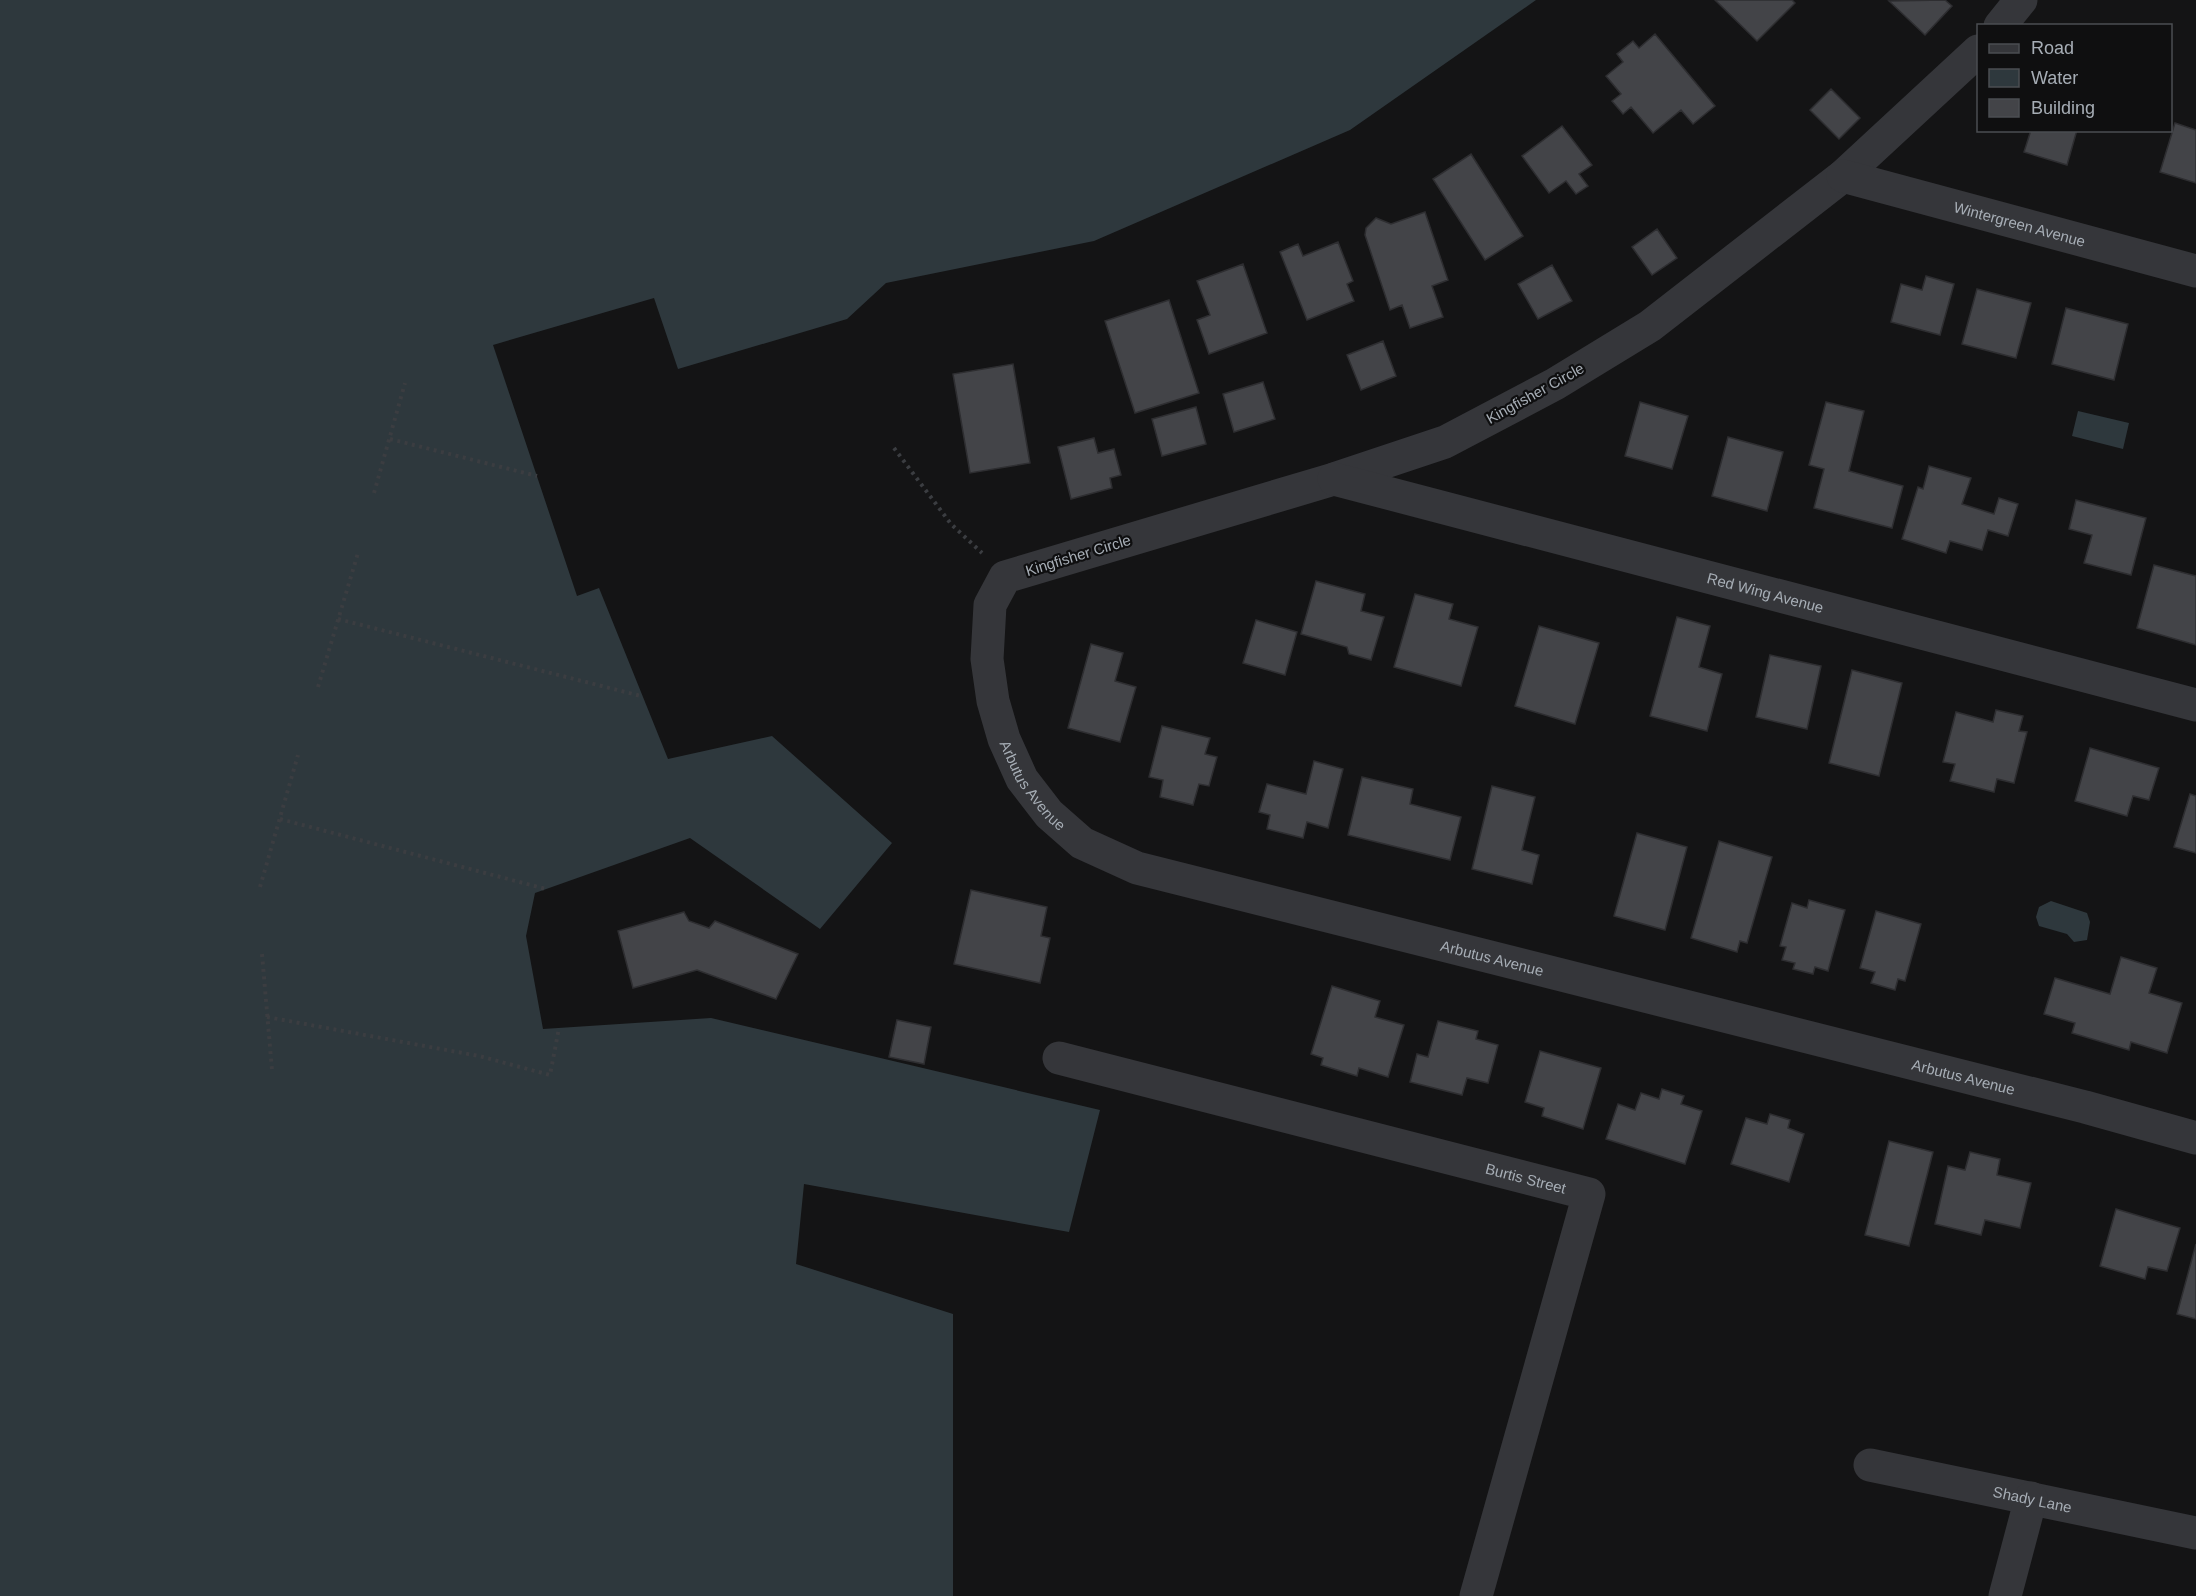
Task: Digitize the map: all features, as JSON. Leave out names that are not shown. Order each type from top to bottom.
[{"type":"street","points":[[2002,24],[2021,0]]},
{"type":"street","name":"Kingfisher Circle","points":[[1005,577],[1334,479],[1445,441],[1555,384],[1650,326],[1843,176],[1977,52]]},
{"type":"street","name":"Wintergreen Avenue","points":[[1843,176],[2196,271]]},
{"type":"street","name":"Red Wing Avenue","points":[[1334,479],[2196,705]]},
{"type":"street","name":"Arbutus Avenue","points":[[1005,577],[990,605],[987,659],[993,701],[1004,740],[1022,779],[1049,814],[1082,843],[1137,868],[2085,1107],[2196,1138]]},
{"type":"street","name":"Burtis Street","points":[[1059,1058],[1589,1194],[1476,1596]]},
{"type":"street","name":"Shady Lane","points":[[1870,1465],[2196,1533]]},
{"type":"street","points":[[2005,1596],[2031,1498]]},
{"type":"path","points":[[374,493],[405,383]]},
{"type":"path","points":[[390,439],[537,476]]},
{"type":"path","points":[[894,448],[951,524],[1005,577]]},
{"type":"path","points":[[318,687],[358,553]]},
{"type":"path","points":[[338,619],[641,696]]},
{"type":"path","points":[[260,887],[298,755]]},
{"type":"path","points":[[280,819],[546,889]]},
{"type":"path","points":[[262,954],[272,1070]]},
{"type":"path","points":[[267,1017],[479,1056],[550,1075],[559,1028]]},
{"type":"water","points":[[0,0],[1536,0],[1350,130],[1094,241],[886,283],[847,319],[678,369],[654,298],[493,345],[577,596],[599,588],[668,759],[772,736],[892,843],[820,929],[690,838],[535,893],[526,936],[543,1029],[711,1018],[1100,1110],[1069,1232],[804,1184],[796,1264],[953,1314],[953,1596],[0,1596]]},
{"type":"water","points":[[2078,411],[2129,423],[2123,449],[2072,436]]},
{"type":"water","points":[[2051,901],[2087,913],[2090,922],[2087,940],[2074,942],[2067,934],[2039,926],[2036,917],[2039,907]]},
{"type":"building","points":[[1715,0],[1792,0],[1795,3],[1757,41]]},
{"type":"building","points":[[1945,0],[1952,6],[1925,35],[1889,1]]},
{"type":"building","points":[[1655,34],[1715,106],[1693,124],[1681,110],[1653,133],[1631,107],[1623,114],[1612,101],[1621,94],[1606,76],[1623,62],[1617,54],[1633,41],[1639,48]]},
{"type":"building","points":[[1831,89],[1860,118],[1839,139],[1810,110]]},
{"type":"building","points":[[2175,123],[2196,130],[2196,183],[2160,172]]},
{"type":"building","points":[[1562,126],[1592,165],[1579,174],[1588,186],[1576,194],[1566,181],[1549,193],[1522,156]]},
{"type":"building","points":[[2030,132],[2076,132],[2067,165],[2024,152]]},
{"type":"building","points":[[1471,154],[1523,236],[1485,260],[1433,179]]},
{"type":"building","points":[[1425,212],[1448,280],[1432,286],[1443,317],[1410,328],[1402,305],[1390,310],[1365,235],[1366,228],[1376,218],[1391,224]]},
{"type":"building","points":[[1657,229],[1677,258],[1652,275],[1632,247]]},
{"type":"building","points":[[1338,242],[1353,281],[1347,284],[1354,301],[1307,320],[1280,252],[1298,244],[1303,256]]},
{"type":"building","points":[[1243,264],[1267,333],[1209,354],[1197,320],[1210,315],[1197,281]]},
{"type":"building","points":[[1552,265],[1572,301],[1538,319],[1518,284]]},
{"type":"building","points":[[1926,276],[1954,284],[1940,335],[1891,322],[1901,284],[1922,290]]},
{"type":"building","points":[[1977,289],[2031,303],[2016,358],[1962,344]]},
{"type":"building","points":[[1169,300],[1199,393],[1135,413],[1105,321]]},
{"type":"building","points":[[2066,308],[2128,324],[2114,380],[2052,364]]},
{"type":"building","points":[[1383,341],[1396,376],[1361,390],[1347,355]]},
{"type":"building","points":[[1013,364],[1030,463],[970,473],[953,374]]},
{"type":"building","points":[[1263,382],[1275,419],[1234,432],[1223,394]]},
{"type":"building","points":[[1640,402],[1688,416],[1672,469],[1625,456]]},
{"type":"building","points":[[1826,402],[1864,411],[1849,471],[1903,486],[1892,528],[1814,508],[1824,469],[1809,465]]},
{"type":"building","points":[[1196,407],[1206,444],[1162,456],[1152,419]]},
{"type":"building","points":[[1728,437],[1783,452],[1767,511],[1712,496]]},
{"type":"building","points":[[1094,438],[1098,453],[1114,449],[1121,475],[1110,478],[1112,488],[1071,499],[1058,447]]},
{"type":"building","points":[[1929,466],[1971,478],[1962,504],[1994,514],[1999,498],[2018,504],[2008,536],[1988,530],[1982,550],[1950,541],[1946,553],[1902,539],[1918,487],[1923,489]]},
{"type":"building","points":[[2076,500],[2146,518],[2131,575],[2084,563],[2092,535],[2069,529]]},
{"type":"building","points":[[2154,565],[2196,576],[2196,645],[2137,628]]},
{"type":"building","points":[[1316,581],[1365,594],[1361,611],[1384,617],[1371,660],[1349,654],[1347,647],[1301,634]]},
{"type":"building","points":[[1415,594],[1453,604],[1449,619],[1478,627],[1461,686],[1394,667]]},
{"type":"building","points":[[1677,617],[1710,626],[1699,667],[1722,674],[1707,731],[1650,716]]},
{"type":"building","points":[[1256,620],[1297,632],[1285,675],[1243,663]]},
{"type":"building","points":[[1539,626],[1599,643],[1575,724],[1515,706]]},
{"type":"building","points":[[1091,644],[1123,653],[1115,681],[1136,687],[1120,742],[1068,728]]},
{"type":"building","points":[[1770,655],[1821,666],[1807,729],[1756,717]]},
{"type":"building","points":[[1852,670],[1902,683],[1879,776],[1829,763]]},
{"type":"building","points":[[1996,710],[2023,716],[2019,731],[2027,732],[2014,783],[1997,779],[1994,792],[1950,781],[1955,764],[1943,762],[1956,712],[1993,722]]},
{"type":"building","points":[[1162,726],[1210,738],[1205,754],[1217,757],[1209,786],[1199,784],[1193,805],[1160,797],[1163,780],[1149,777]]},
{"type":"building","points":[[2090,748],[2159,768],[2149,800],[2133,796],[2127,816],[2075,801]]},
{"type":"building","points":[[1314,761],[1343,769],[1328,828],[1307,822],[1303,838],[1267,829],[1270,815],[1259,812],[1267,784],[1306,794]]},
{"type":"building","points":[[1362,777],[1413,789],[1410,804],[1461,817],[1450,860],[1348,835]]},
{"type":"building","points":[[1492,786],[1535,797],[1522,850],[1539,855],[1532,884],[1472,869]]},
{"type":"building","points":[[2190,794],[2196,796],[2196,853],[2174,847]]},
{"type":"building","points":[[1637,833],[1687,847],[1665,930],[1614,916]]},
{"type":"building","points":[[1719,841],[1772,857],[1747,943],[1740,941],[1737,952],[1691,938]]},
{"type":"building","points":[[971,890],[1047,907],[1041,936],[1050,938],[1040,983],[954,964]]},
{"type":"building","points":[[1809,900],[1845,910],[1828,971],[1815,967],[1813,974],[1793,969],[1795,963],[1782,960],[1786,947],[1780,946],[1792,903],[1807,908]]},
{"type":"building","points":[[1876,911],[1921,924],[1905,981],[1898,979],[1895,990],[1871,983],[1875,972],[1860,968]]},
{"type":"building","points":[[684,912],[689,921],[709,928],[715,921],[798,954],[776,999],[697,970],[633,988],[618,931]]},
{"type":"building","points":[[2121,957],[2157,968],[2149,993],[2182,1003],[2167,1053],[2131,1042],[2129,1050],[2072,1033],[2075,1023],[2044,1014],[2055,978],[2110,994]]},
{"type":"building","points":[[1332,986],[1380,1001],[1375,1017],[1404,1025],[1388,1077],[1359,1068],[1357,1076],[1321,1065],[1323,1058],[1311,1054]]},
{"type":"building","points":[[897,1020],[931,1027],[924,1064],[889,1057]]},
{"type":"building","points":[[1438,1021],[1478,1031],[1476,1039],[1498,1045],[1488,1083],[1467,1078],[1462,1095],[1410,1082],[1417,1054],[1428,1057]]},
{"type":"building","points":[[1540,1051],[1601,1068],[1583,1129],[1542,1116],[1544,1108],[1525,1102]]},
{"type":"building","points":[[1662,1089],[1684,1096],[1681,1104],[1702,1111],[1685,1164],[1606,1139],[1618,1104],[1635,1110],[1641,1093],[1659,1099]]},
{"type":"building","points":[[1770,1114],[1790,1120],[1788,1128],[1804,1134],[1789,1182],[1731,1164],[1746,1118],[1767,1124]]},
{"type":"building","points":[[1889,1141],[1933,1152],[1909,1246],[1865,1235]]},
{"type":"building","points":[[1970,1152],[2000,1159],[1997,1175],[2031,1183],[2020,1228],[1985,1220],[1981,1235],[1935,1224],[1948,1166],[1965,1170]]},
{"type":"building","points":[[2116,1209],[2180,1228],[2167,1271],[2148,1267],[2145,1279],[2100,1266]]},
{"type":"building","points":[[2196,1244],[2196,1319],[2177,1314]]}]
